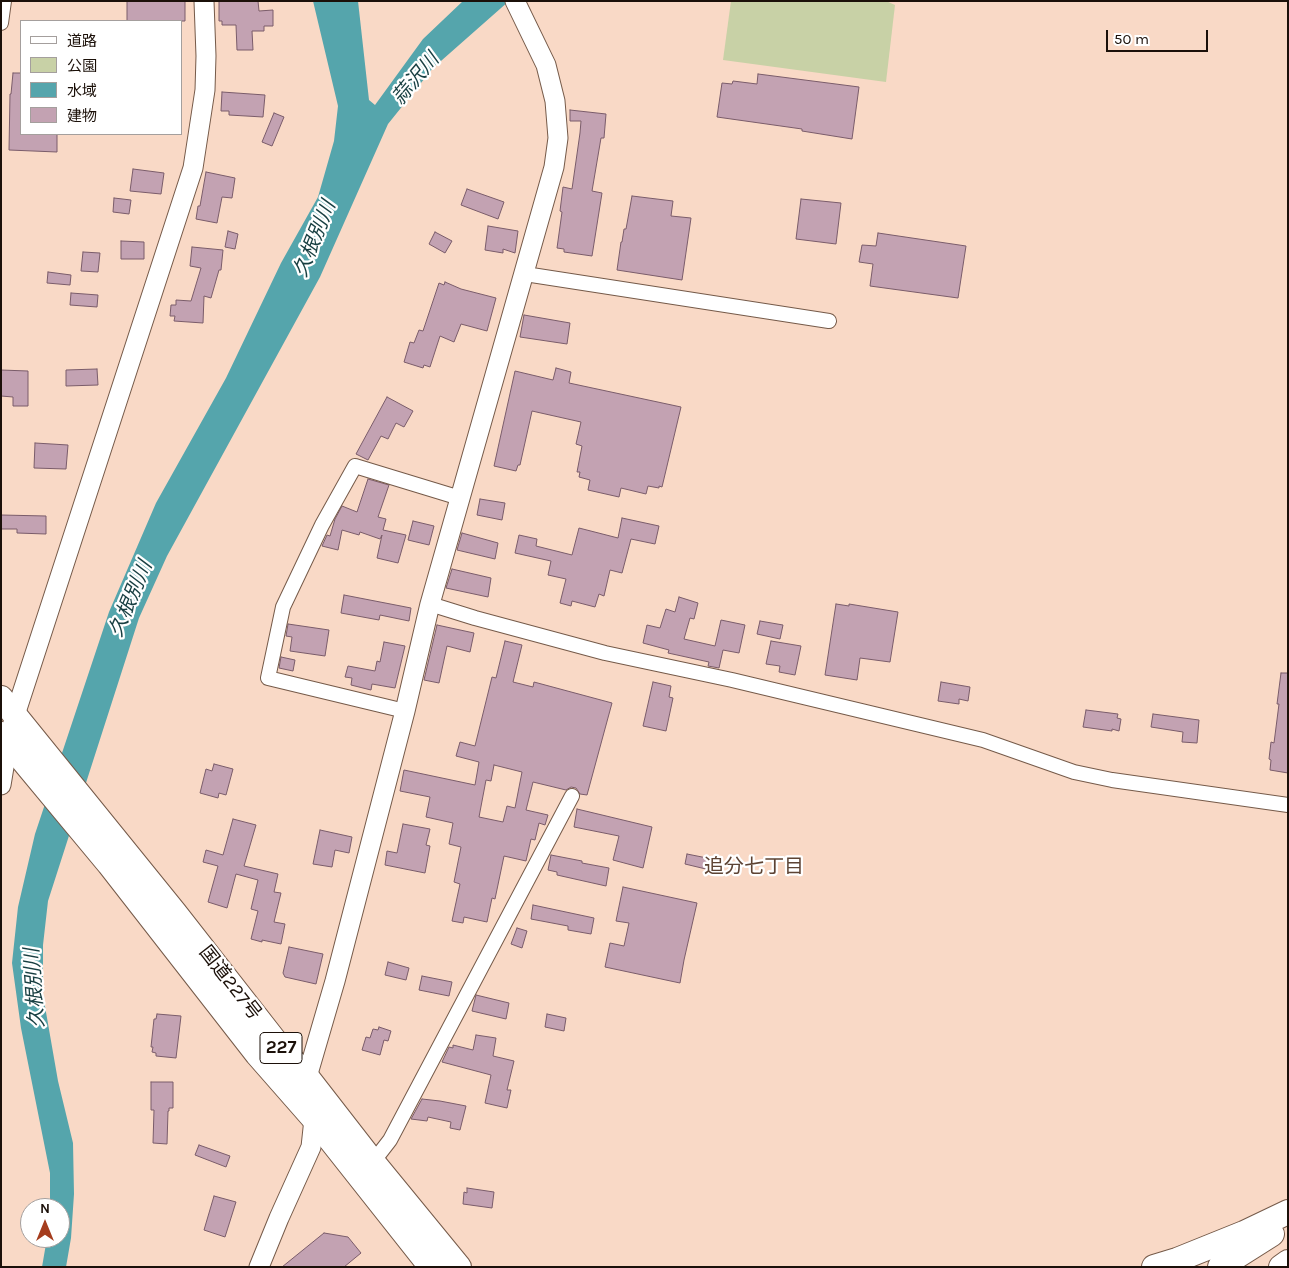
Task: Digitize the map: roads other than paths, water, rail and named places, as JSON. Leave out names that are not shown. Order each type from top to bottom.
[{"type":"highway","name":"国道227号","points":[[8,707],[175,913],[275,1041],[307,1077],[373,1162],[459,1267]]},
{"type":"highway","name":"国道227号","points":[[5,739],[96,849],[257,1054],[314,1119],[431,1267]]},
{"type":"highway","points":[[1154,1267],[1177,1260],[1244,1233],[1288,1212]]},
{"type":"highway","points":[[1220,1267],[1288,1223]]},
{"type":"highway","points":[[1281,1267],[1288,1262]]},
{"type":"street","points":[[1,23],[4,1]]},
{"type":"street","points":[[1,785],[8,707],[193,168],[205,90],[204,1]]},
{"type":"street","points":[[259,1267],[278,1218],[311,1147],[314,1119],[307,1077],[335,980],[405,711],[430,604],[554,167],[558,138],[555,101],[546,65],[516,4]]},
{"type":"street","points":[[524,274],[829,321]]},
{"type":"street","points":[[405,711],[268,678],[283,607],[322,525],[355,466],[460,498]]},
{"type":"street","points":[[430,604],[605,653],[741,682],[983,740],[1074,772],[1112,780],[1288,805]]},
{"type":"street","points":[[373,1162],[390,1140],[572,796]]},
{"type":"water","points":[[313,1],[358,1],[369,100],[375,105],[423,39],[463,1],[509,1],[433,68],[388,124],[320,277],[167,556],[139,618],[48,901],[43,945],[43,995],[58,1081],[73,1143],[74,1194],[70,1244],[70,1198],[50,1198],[50,1173],[21,1028],[12,963],[18,907],[35,834],[109,612],[156,503],[226,378],[281,263],[318,197],[334,141],[338,106]]},
{"type":"water","points":[[45,1248],[69,1248],[66,1267],[42,1267]]},
{"type":"district","name":"追分七丁目","points":[[754,867]]},
{"type":"water label","name":"蒜沢川","points":[[416,79]]},
{"type":"water label","name":"久根別川","points":[[315,239]]},
{"type":"water label","name":"久根別川","points":[[131,599]]},
{"type":"water label","name":"久根別川","points":[[35,988]]}]
